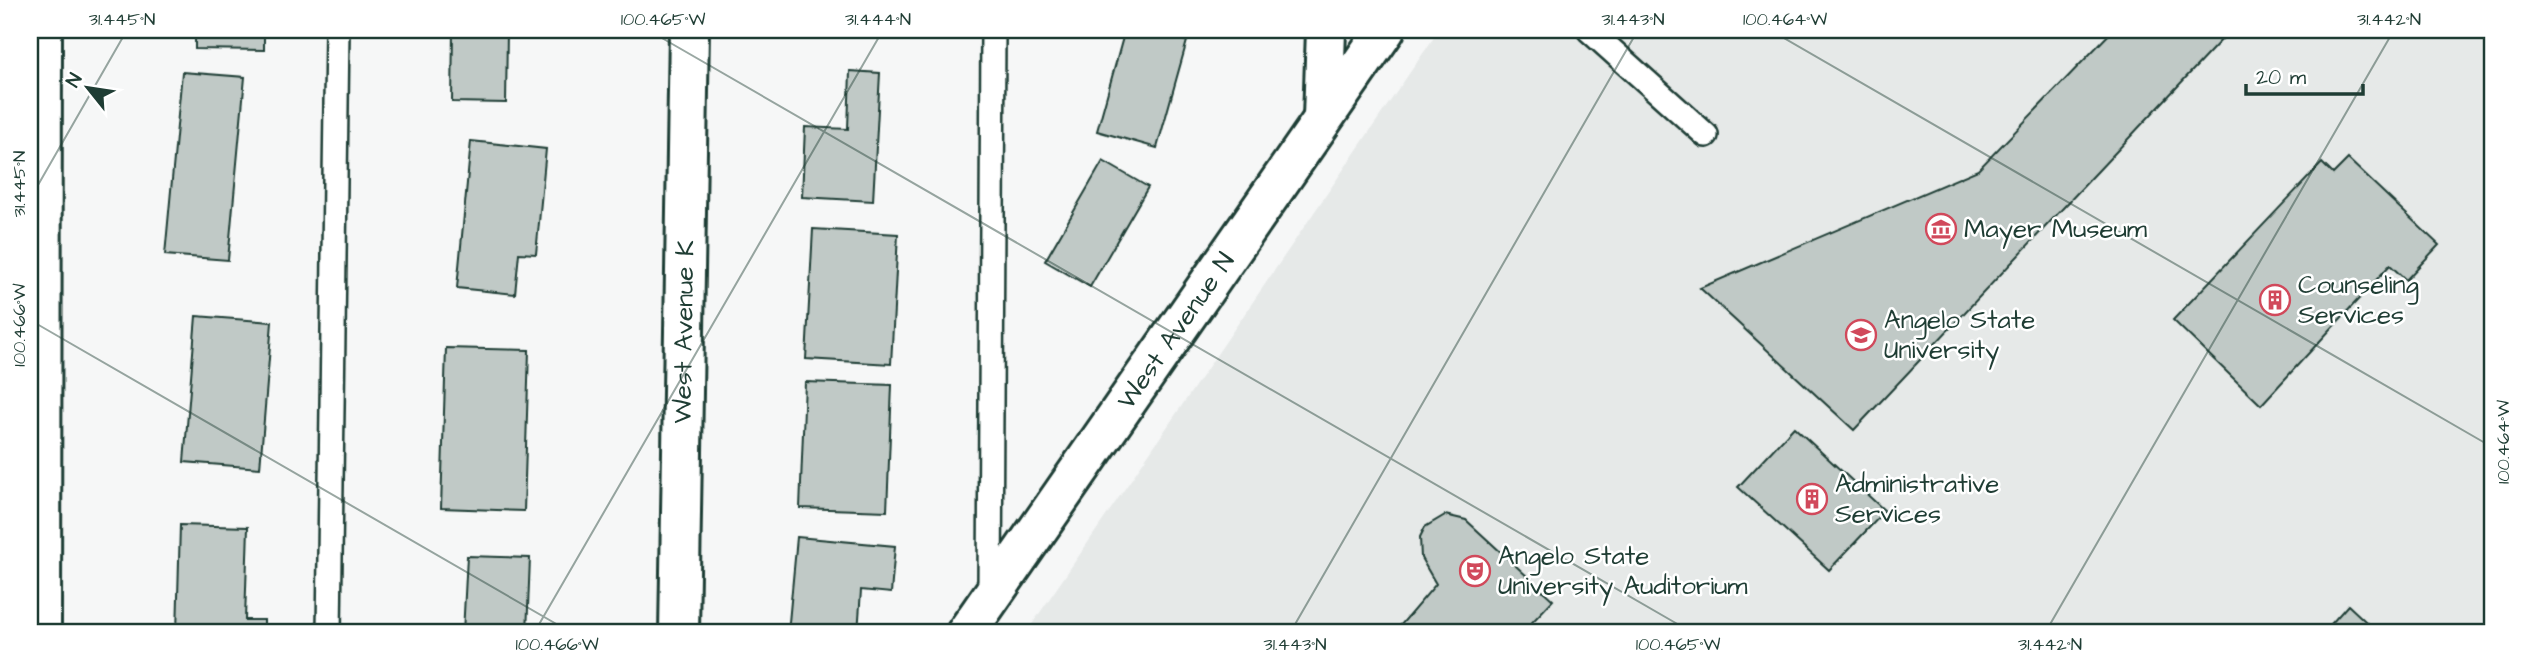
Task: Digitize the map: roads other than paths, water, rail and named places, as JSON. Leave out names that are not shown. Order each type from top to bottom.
[{"type":"street","points":[[41,633],[42,30]]},
{"type":"street","name":"West Avenue K","points":[[679,633],[689,30]]},
{"type":"street","points":[[1323,118],[1326,30]]},
{"type":"street","name":"West Avenue N","points":[[966,633],[1384,30]]},
{"type":"lane","points":[[329,633],[337,30]]},
{"type":"lane","points":[[990,599],[993,30]]},
{"type":"lane","points":[[1588,30],[1706,135]]},
{"type":"place","name":"Mayer Museum","points":[[1941,229]]},
{"type":"place","name":"Counseling Services","points":[[2275,300]]},
{"type":"place","name":"Angelo State University","points":[[1861,335]]},
{"type":"place","name":"Administrative Services","points":[[1812,499]]},
{"type":"place","name":"Angelo State University Auditorium","points":[[1475,571]]}]
